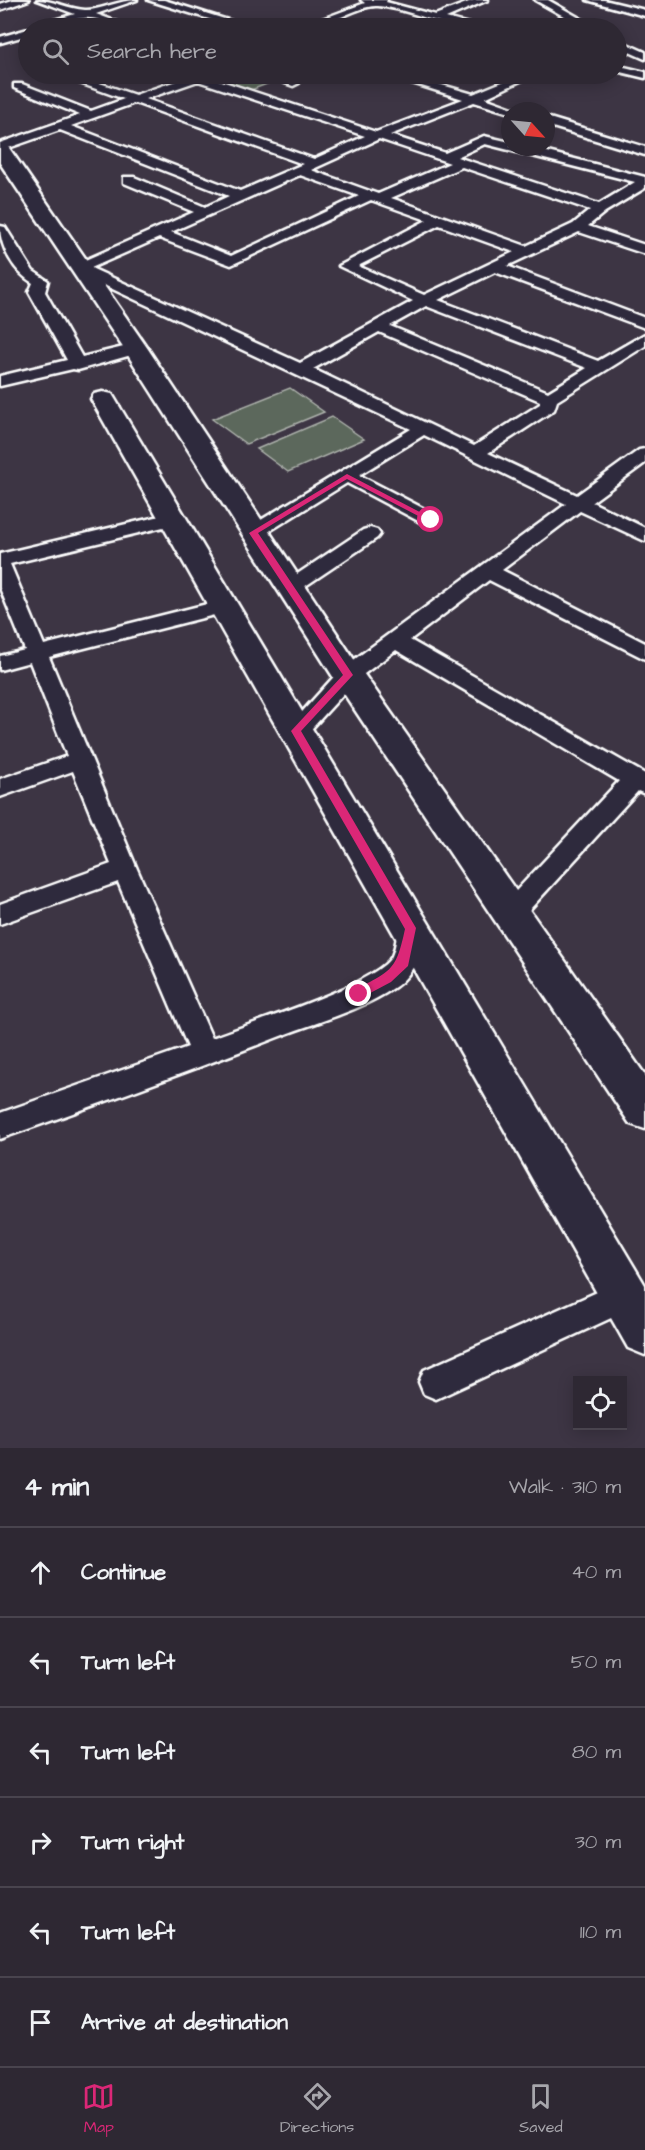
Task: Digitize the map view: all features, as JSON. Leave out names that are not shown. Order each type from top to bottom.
[{"type":"street","points":[[0,7],[24,0]]},
{"type":"street","points":[[42,0],[98,18]]},
{"type":"street","points":[[72,18],[132,0]]},
{"type":"street","points":[[153,0],[214,18]]},
{"type":"street","points":[[170,5],[184,0]]},
{"type":"street","points":[[439,18],[483,0]]},
{"type":"street","points":[[540,0],[573,18]]},
{"type":"street","points":[[592,0],[645,13]]},
{"type":"street","points":[[330,18],[375,1],[434,18]]},
{"type":"street","points":[[0,29],[18,32]]},
{"type":"street","points":[[0,40],[18,35]]},
{"type":"street","points":[[627,47],[645,56]]},
{"type":"street","points":[[627,71],[645,75]]},
{"type":"street","points":[[92,84],[314,163]]},
{"type":"street","points":[[174,84],[0,148],[136,350],[253,533],[348,675],[641,1095]]},
{"type":"street","points":[[224,84],[600,209]]},
{"type":"street","points":[[430,84],[501,106]]},
{"type":"street","points":[[79,268],[314,163],[507,84]]},
{"type":"street","points":[[18,86],[91,115]]},
{"type":"street","points":[[555,124],[645,151]]},
{"type":"street","points":[[60,126],[240,196]]},
{"type":"street","points":[[446,158],[484,141],[501,145]]},
{"type":"street","points":[[546,156],[645,181]]},
{"type":"street","points":[[160,233],[231,261],[374,197],[461,163]]},
{"type":"street","points":[[299,170],[528,252]]},
{"type":"street","points":[[129,180],[206,212]]},
{"type":"street","points":[[301,369],[427,299],[578,227],[600,209],[645,181]]},
{"type":"street","points":[[438,220],[346,266],[414,296],[427,299],[598,367]]},
{"type":"street","points":[[578,227],[645,250]]},
{"type":"street","points":[[0,231],[28,274],[41,281],[37,292],[78,364]]},
{"type":"street","points":[[493,266],[645,323]]},
{"type":"street","points":[[79,268],[301,369],[645,535]]},
{"type":"street","points":[[378,326],[549,399]]},
{"type":"street","points":[[474,454],[548,406],[549,399],[645,339]]},
{"type":"street","points":[[0,381],[136,350]]},
{"type":"street","points":[[103,399],[635,1314],[436,1382]]},
{"type":"street","points":[[253,533],[422,429]]},
{"type":"street","points":[[296,731],[348,675],[645,454]]},
{"type":"street","points":[[347,476],[431,520]]},
{"type":"street","points":[[173,519],[0,561],[125,869],[205,1053]]},
{"type":"street","points":[[291,587],[370,534]]},
{"type":"street","points":[[488,571],[645,652]]},
{"type":"street","points":[[0,663],[223,606]]},
{"type":"street","points":[[396,641],[640,782],[512,913]]},
{"type":"street","points":[[0,788],[82,759]]},
{"type":"street","points":[[0,914],[125,869]]},
{"type":"street","points":[[0,1126],[205,1053],[359,994],[386,979],[404,962],[411,928]]},
{"type":"green space","points":[[233,84],[267,84],[251,90]]},
{"type":"green space","points":[[290,388],[324,412],[246,444],[212,419]]},
{"type":"green space","points":[[332,417],[364,439],[288,472],[257,449]]},
{"type":"route","points":[[359,994],[386,979],[404,962],[411,928],[296,731],[348,675],[253,533],[347,476],[431,520]]}]
